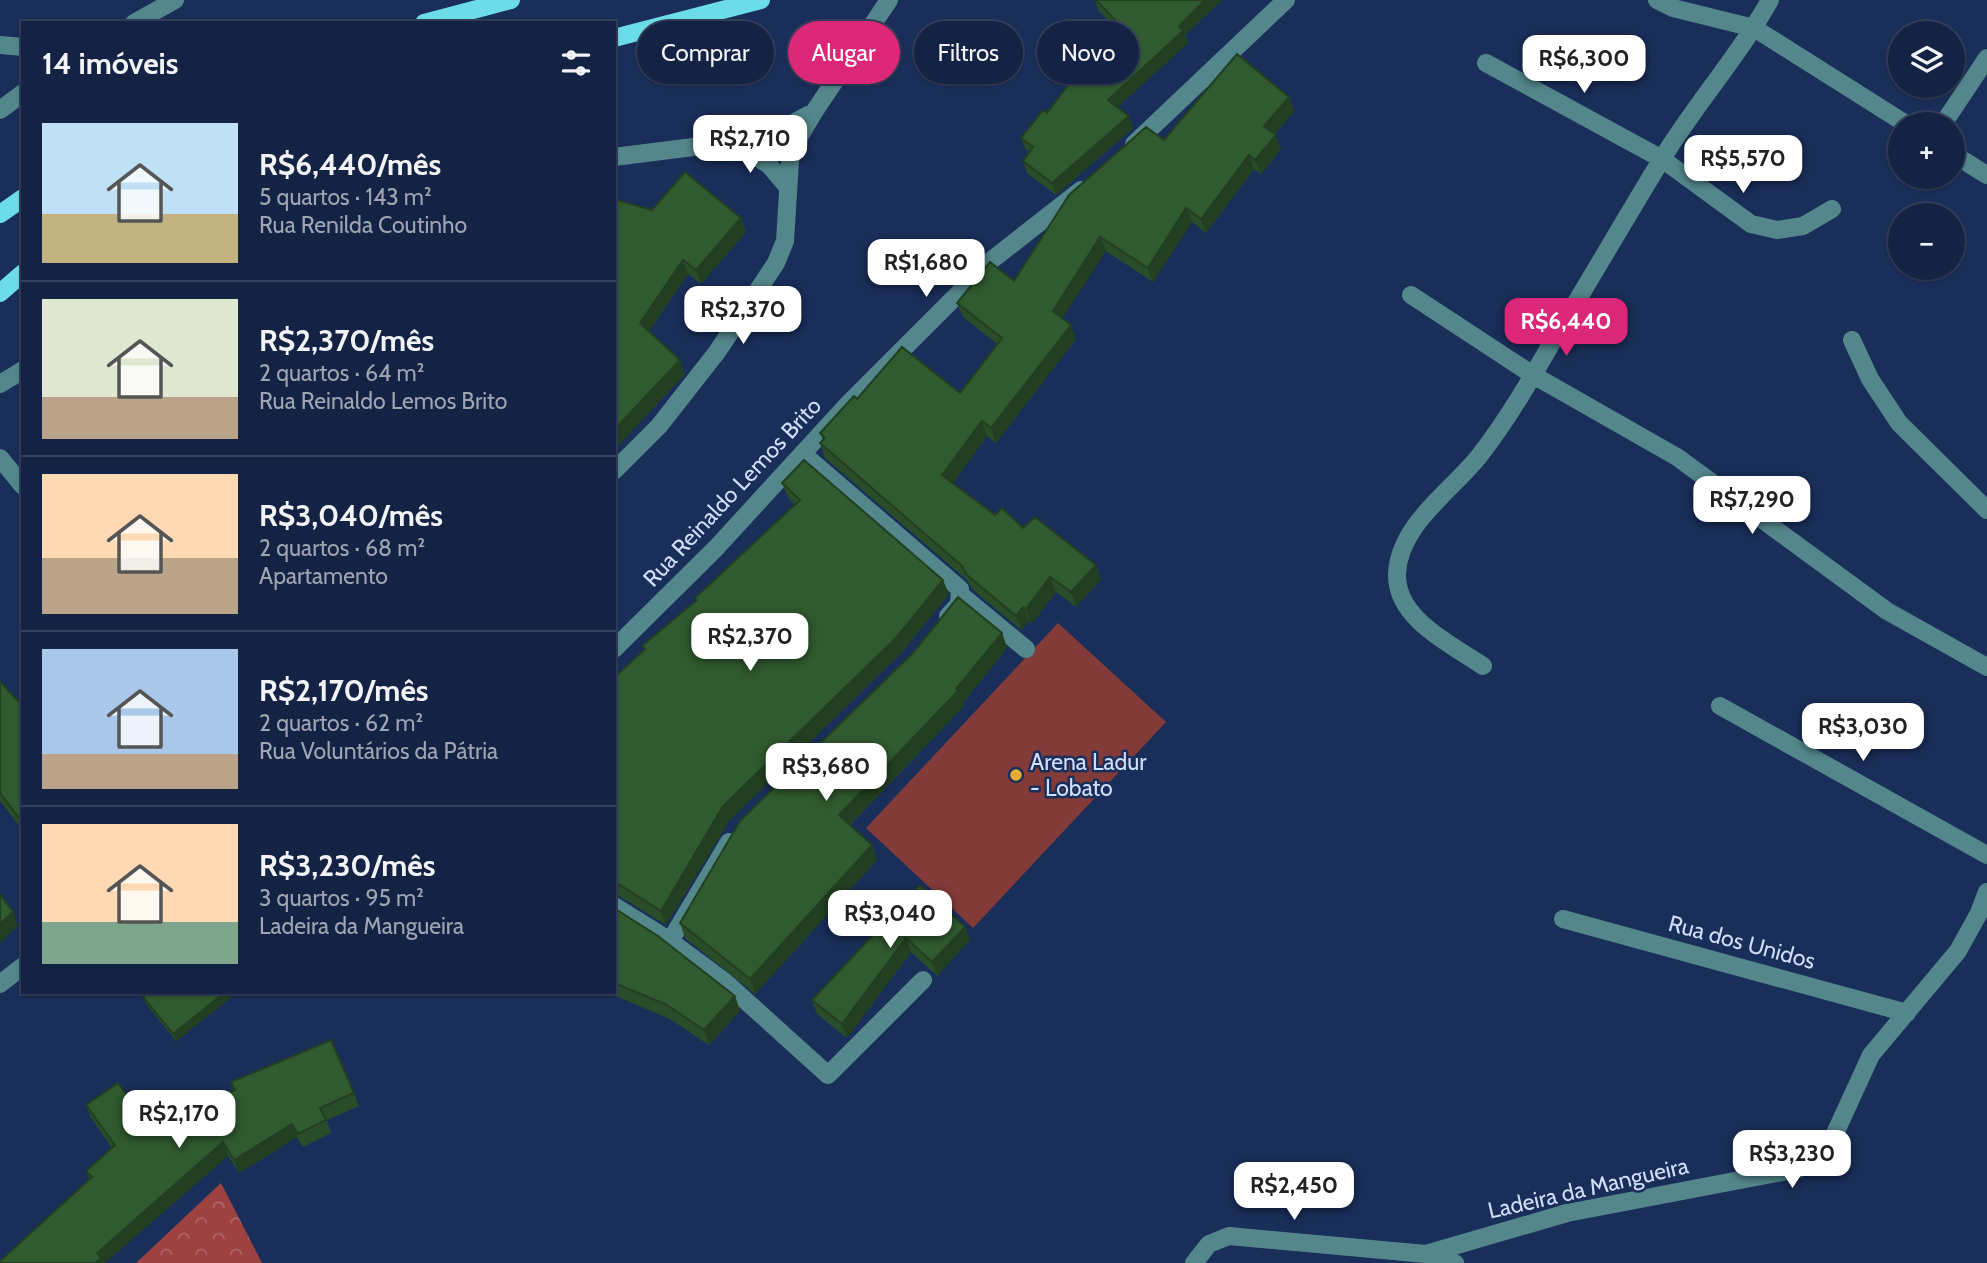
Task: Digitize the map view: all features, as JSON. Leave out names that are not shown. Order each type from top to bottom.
[{"type":"main road","points":[[432,21],[511,0]]},
{"type":"main road","points":[[616,37],[761,0]]},
{"type":"main road","points":[[0,214],[21,199]]},
{"type":"main road","points":[[0,293],[21,276]]},
{"type":"street","points":[[138,21],[175,0]]},
{"type":"street","points":[[616,469],[659,426],[708,362],[776,263],[785,241],[788,211],[786,185],[796,142],[889,0]]},
{"type":"street","points":[[1117,159],[1286,0]]},
{"type":"street","points":[[1657,0],[1673,8],[1754,28],[1888,113]]},
{"type":"street","points":[[1483,666],[1428,629],[1401,600],[1397,574],[1402,547],[1421,519],[1485,449],[1533,375],[1662,159],[1754,28],[1770,0]]},
{"type":"street","points":[[0,45],[21,47]]},
{"type":"street","points":[[1951,112],[1987,58]]},
{"type":"street","points":[[1486,64],[1662,159],[1751,224],[1777,230],[1803,226],[1832,209]]},
{"type":"street","points":[[0,110],[21,94]]},
{"type":"street","points":[[616,157],[733,142],[778,131],[814,112]]},
{"type":"street","points":[[733,142],[769,165],[786,185]]},
{"type":"street","points":[[1965,161],[1987,175]]},
{"type":"street","name":"Rua Reinaldo Lemos Brito","points":[[616,647],[716,548],[803,454],[993,259],[1097,178]]},
{"type":"street","points":[[1410,296],[1533,375],[1677,457],[1887,611],[1987,667]]},
{"type":"street","points":[[1852,340],[1870,379],[1899,423],[1987,510]]},
{"type":"street","points":[[0,384],[21,371]]},
{"type":"street","points":[[803,454],[960,589],[962,596],[1026,649]]},
{"type":"street","points":[[0,458],[21,484]]},
{"type":"street","points":[[934,632],[962,596]]},
{"type":"street","points":[[1720,706],[1987,855]]},
{"type":"street","points":[[670,941],[737,829]]},
{"type":"street","name":"Ladeira da Mangueira","points":[[1426,1254],[1567,1213],[1798,1169],[1817,1158],[1832,1140],[1871,1055],[1958,951],[1987,892]]},
{"type":"street","points":[[616,907],[670,941],[726,982],[828,1074],[923,980]]},
{"type":"street","name":"Rua dos Unidos","points":[[1563,919],[1907,1013]]},
{"type":"street","points":[[0,984],[21,968]]},
{"type":"street","points":[[1194,1263],[1209,1244],[1229,1236],[1426,1254],[1455,1263]]},
{"type":"green space","points":[[221,1183],[262,1263],[136,1263]]},
{"type":"shaded area","name":"Arena Ladur - Lobato","points":[[1058,623],[1166,722],[973,928],[866,828]]},
{"type":"building","points":[[1096,0],[1205,0],[1179,26],[1183,31],[1139,71],[1139,21],[1116,21]]},
{"type":"building","points":[[1237,54],[1289,97],[1264,126],[1276,135],[1255,160],[1249,155],[1201,219],[1186,208],[1148,268],[1100,237],[1053,311],[1071,325],[991,428],[982,421],[942,475],[995,515],[1002,508],[1023,528],[1035,517],[1096,565],[1071,592],[1050,577],[1026,609],[1023,607],[1016,616],[820,443],[825,438],[820,433],[854,396],[857,399],[902,347],[960,393],[1002,338],[957,303],[990,262],[1014,281],[1069,195],[1146,127],[1164,140]]},
{"type":"building","points":[[1069,84],[1125,84],[1108,100],[1129,116],[1052,183],[1023,161],[1033,147],[1021,138],[1043,110],[1047,113]]},
{"type":"building","points":[[685,172],[741,218],[696,270],[683,260],[640,323],[680,360],[616,428],[616,200],[652,210]]},
{"type":"building","points":[[804,460],[943,580],[896,638],[723,806],[661,911],[616,882],[616,676],[645,649],[642,646],[697,600],[695,598],[800,500],[782,483]]},
{"type":"building","points":[[958,597],[1002,633],[956,689],[958,691],[839,815],[872,845],[750,979],[680,923],[740,821],[913,653]]},
{"type":"building","points":[[0,682],[21,704],[21,820],[0,793]]},
{"type":"building","points":[[920,885],[965,927],[932,962],[906,938],[842,1024],[812,1000]]},
{"type":"building","points":[[0,894],[13,912],[0,924]]},
{"type":"building","points":[[616,909],[658,936],[735,996],[704,1030],[665,1004],[616,984]]},
{"type":"building","points":[[147,994],[223,994],[173,1034],[143,997]]},
{"type":"building","points":[[331,1040],[354,1093],[320,1108],[326,1120],[298,1134],[292,1124],[234,1160],[223,1142],[97,1253],[101,1258],[95,1263],[0,1263],[92,1177],[86,1171],[115,1145],[86,1105],[118,1083],[152,1130],[165,1118],[235,1090],[231,1082]]},
{"type":"place","name":"Arena Ladur - Lobato","points":[[1016,775]]}]
